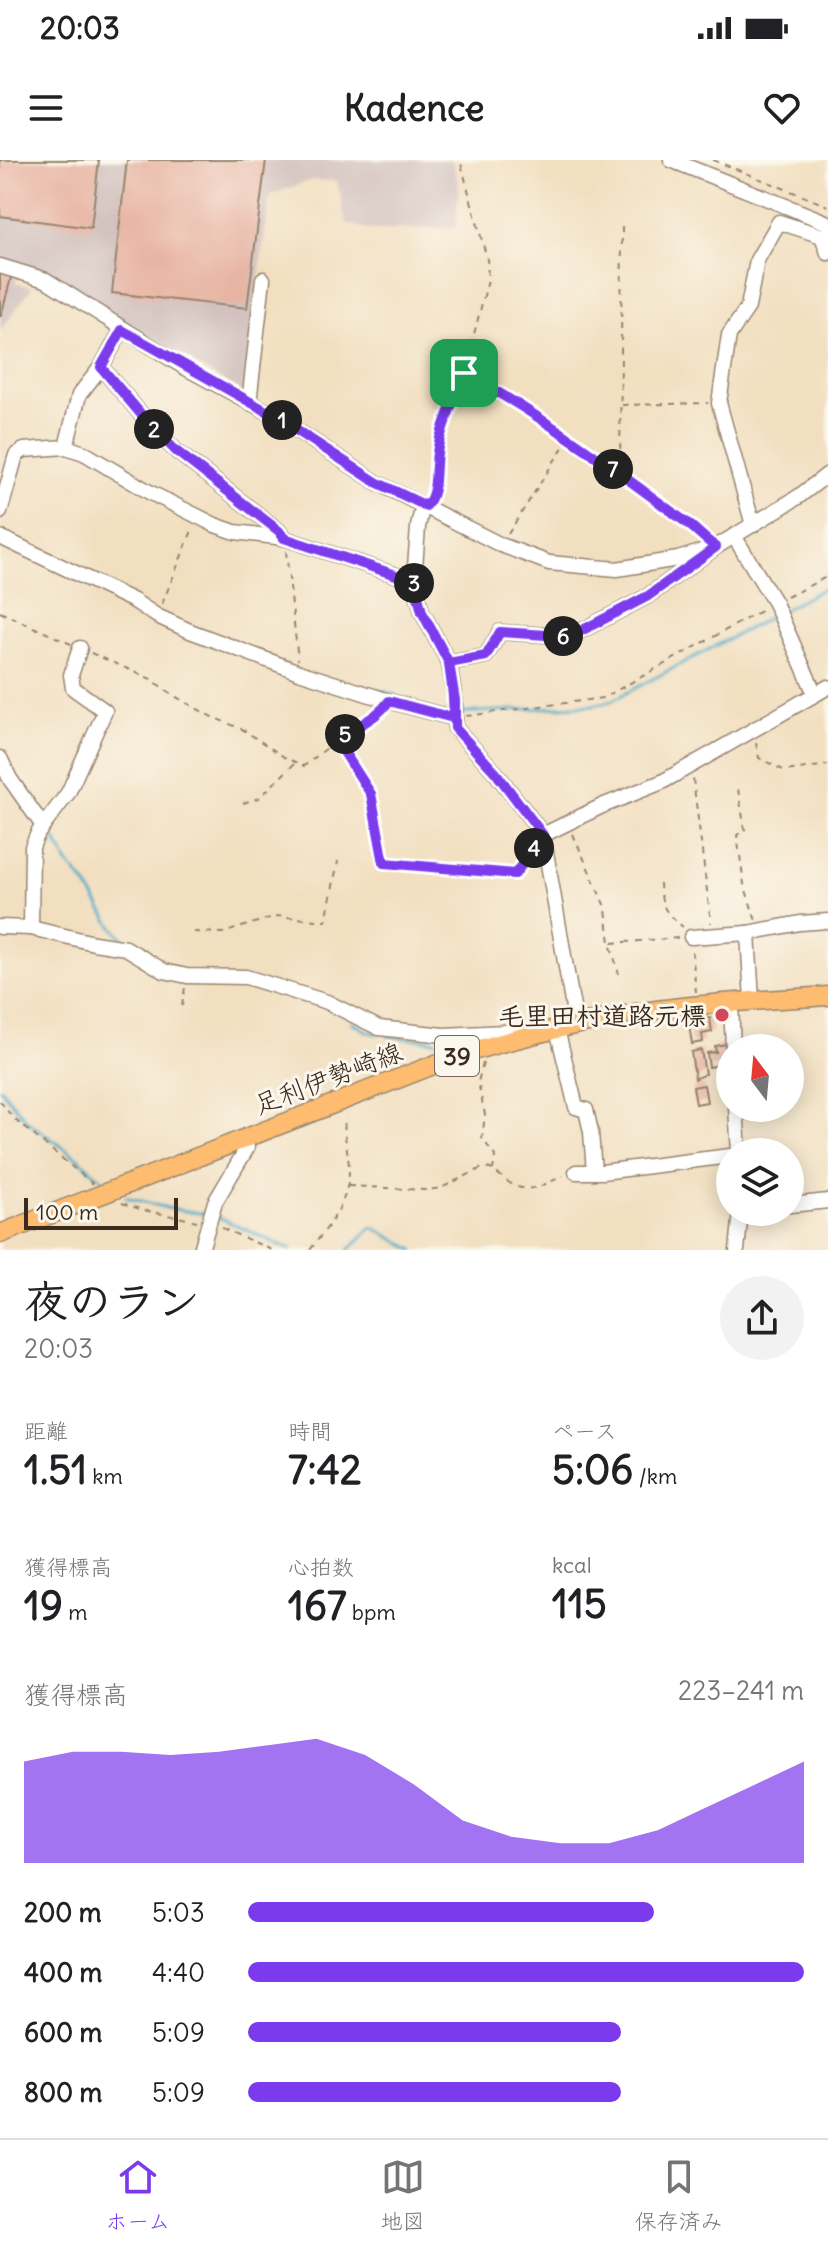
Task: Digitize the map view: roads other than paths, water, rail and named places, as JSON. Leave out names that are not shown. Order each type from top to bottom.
[{"type":"main road","name":"足利伊勢崎線","points":[[0,1234],[487,1047],[655,1010],[828,996]]},
{"type":"street","points":[[671,160],[826,231]]},
{"type":"street","points":[[753,525],[719,403],[729,335],[748,307],[757,260],[779,222],[826,231]]},
{"type":"street","points":[[826,231],[828,253]]},
{"type":"street","points":[[0,266],[46,280],[122,330],[318,443],[376,482],[501,545],[549,563],[617,569],[668,561],[716,547]]},
{"type":"street","points":[[249,403],[263,279]]},
{"type":"street","points":[[66,447],[79,395],[101,367],[122,330]]},
{"type":"street","points":[[101,367],[176,451],[284,538]]},
{"type":"street","points":[[0,512],[16,455],[24,450],[66,447],[84,453],[151,493],[235,532],[284,538],[414,581]]},
{"type":"street","points":[[449,663],[486,656],[500,632],[575,634],[648,596],[716,547],[828,474]]},
{"type":"street","points":[[426,506],[418,527],[414,581],[422,612],[449,663],[455,700],[455,728],[496,773],[543,835],[551,868],[576,1107],[586,1110],[594,1172]]},
{"type":"street","points":[[543,835],[662,782],[822,690],[734,536]]},
{"type":"street","points":[[0,537],[190,631],[299,672],[453,718]]},
{"type":"street","points":[[31,928],[32,847],[68,793],[105,711],[73,688],[71,675],[80,648]]},
{"type":"street","points":[[0,758],[10,779],[45,824]]},
{"type":"street","points":[[691,937],[828,921]]},
{"type":"street","points":[[0,927],[31,928],[126,948],[164,971],[187,976],[246,977],[327,1002],[379,1028],[444,1035],[505,1032],[526,1037]]},
{"type":"street","points":[[752,1001],[754,932]]},
{"type":"street","points":[[731,1003],[732,1034]]},
{"type":"street","points":[[201,1250],[209,1218],[247,1148],[245,1138]]},
{"type":"street","points":[[576,1172],[716,1158]]},
{"type":"street","points":[[804,1204],[828,1201]]},
{"type":"street","points":[[737,1250],[740,1226]]},
{"type":"waterway","points":[[785,609],[828,586]]},
{"type":"waterway","points":[[460,713],[593,705],[611,701],[774,615]]},
{"type":"waterway","points":[[376,689],[395,695]]},
{"type":"waterway","points":[[48,827],[69,865],[126,942]]},
{"type":"waterway","points":[[352,1022],[377,1034]]},
{"type":"waterway","points":[[388,1036],[436,1041]]},
{"type":"waterway","points":[[448,1042],[476,1040]]},
{"type":"waterway","points":[[0,1088],[27,1121],[106,1183]]},
{"type":"waterway","points":[[126,1197],[205,1214]]},
{"type":"waterway","points":[[216,1216],[291,1250]]},
{"type":"waterway","points":[[349,1250],[372,1227],[414,1250]]},
{"type":"place","name":"毛里田村道路元標","points":[[722,1015]]}]
